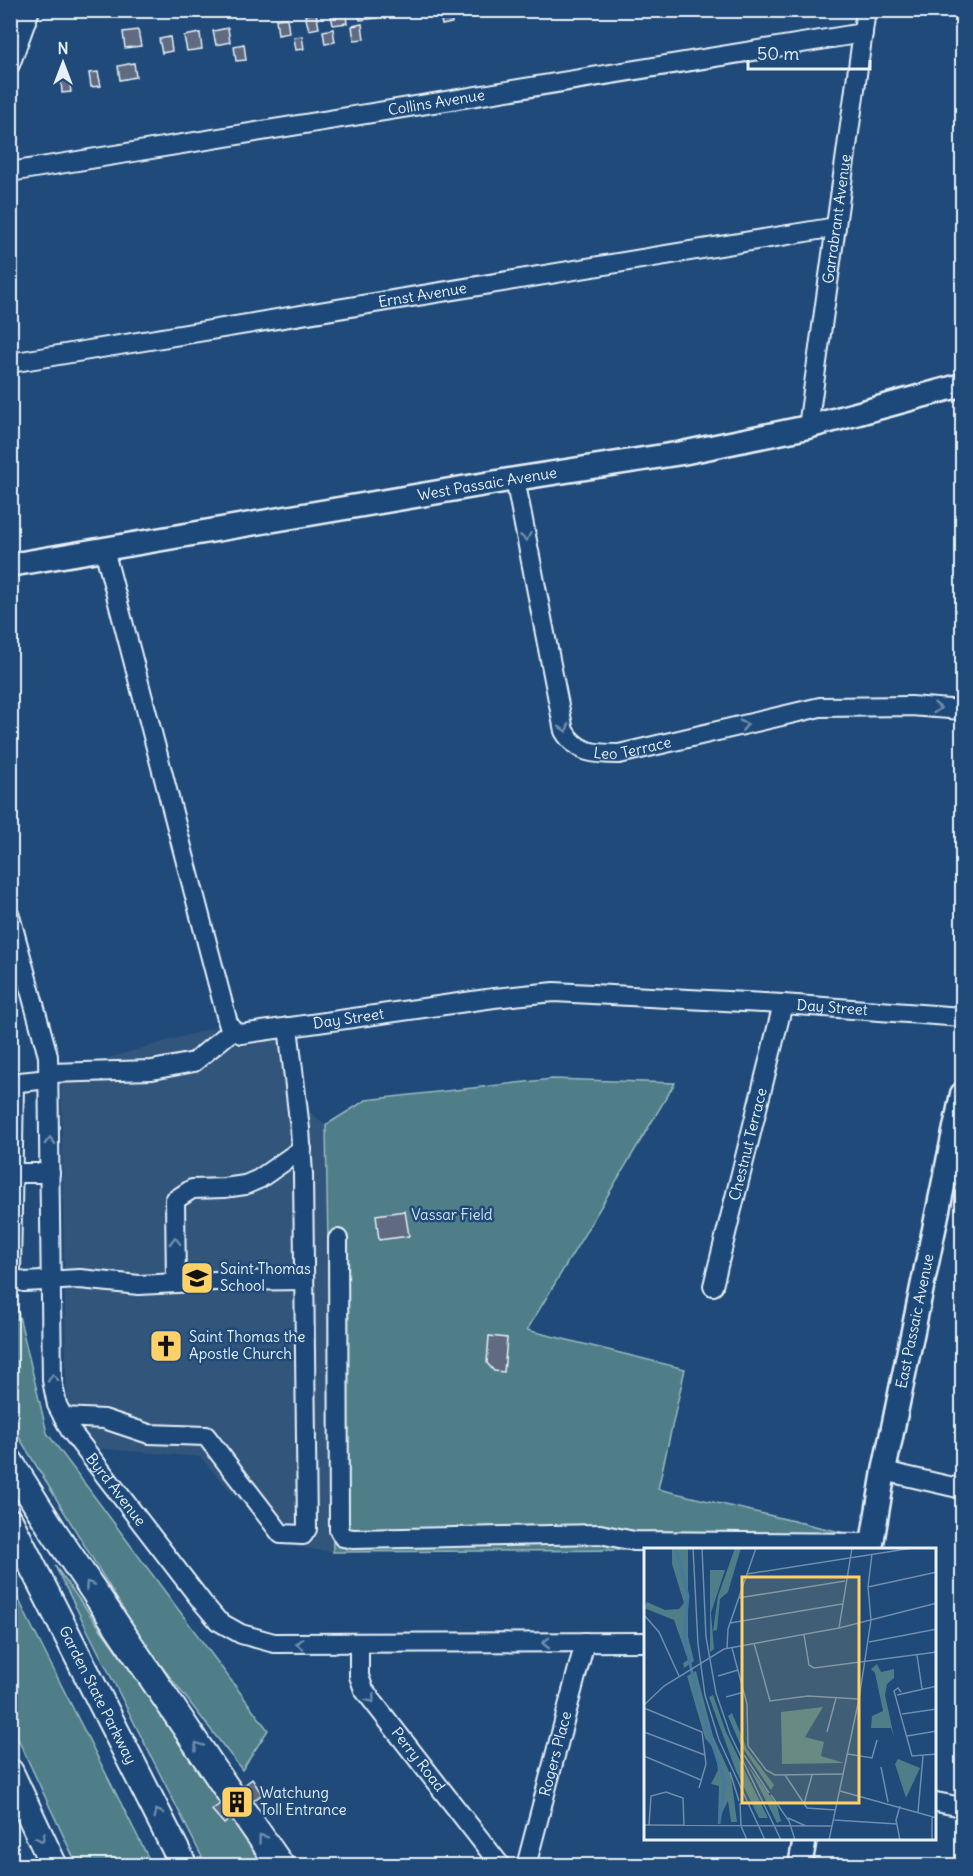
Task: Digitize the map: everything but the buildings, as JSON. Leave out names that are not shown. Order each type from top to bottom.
[{"type":"highway","points":[[10,1462],[52,1529],[281,1866]]},
{"type":"highway","name":"Garden State Parkway","points":[[10,1522],[184,1866]]},
{"type":"highway","points":[[10,1772],[54,1866]]},
{"type":"main road","name":"West Passaic Avenue","points":[[10,565],[515,479],[682,453],[808,427],[963,385]]},
{"type":"main road","name":"East Passaic Avenue","points":[[871,1546],[884,1472],[963,1094]]},
{"type":"main road","points":[[800,1866],[805,1840]]},
{"type":"street","points":[[10,65],[30,10]]},
{"type":"street","name":"Garrabrant Avenue","points":[[808,427],[866,10]]},
{"type":"street","name":"Collins Avenue","points":[[10,172],[863,33]]},
{"type":"street","name":"Ernst Avenue","points":[[10,363],[836,228]]},
{"type":"street","name":"Leo Terrace","points":[[515,479],[564,731],[571,742],[584,751],[619,754],[820,707],[911,706],[963,710]]},
{"type":"street","points":[[104,549],[228,1023],[233,1030],[194,1062],[152,1070],[49,1076],[12,1083],[11,1272],[17,1281],[80,1279],[139,1284],[304,1280]]},
{"type":"street","name":"Byrd Avenue","points":[[10,916],[15,954],[48,1056],[52,1380],[57,1405],[70,1430],[218,1621],[240,1634],[274,1643],[644,1642]]},
{"type":"street","name":"Day Street","points":[[233,1030],[241,1034],[494,998],[554,992],[783,1004],[963,1017]]},
{"type":"street","name":"Chestnut Terrace","points":[[713,1286],[783,1004]]},
{"type":"street","points":[[63,1417],[104,1419],[148,1434],[207,1436],[282,1534],[303,1535],[307,1529],[302,1149],[288,1027]]},
{"type":"street","points":[[176,1282],[175,1200],[192,1189],[245,1185],[259,1179],[302,1149]]},
{"type":"street","points":[[12,1173],[50,1173]]},
{"type":"street","points":[[338,1239],[339,1530],[343,1537],[353,1539],[600,1534],[634,1541],[871,1546]]},
{"type":"street","points":[[884,1472],[963,1489]]},
{"type":"street","name":"Rogers Place","points":[[526,1866],[585,1642]]},
{"type":"street","name":"Perry Road","points":[[359,1644],[359,1676],[364,1690],[501,1866]]},
{"type":"street","points":[[937,1802],[963,1807]]},
{"type":"shaded area","name":"Saint Thomas School","points":[[215,1027],[234,1045],[248,1046],[295,1034],[302,1106],[326,1125],[333,1552],[279,1545],[200,1457],[93,1448],[67,1412],[61,1083],[70,1069]]},
{"type":"green space","name":"Vassar Field","points":[[552,1079],[675,1083],[527,1330],[685,1369],[658,1489],[853,1535],[636,1550],[333,1552],[326,1125],[366,1100]]},
{"type":"green space","points":[[11,1299],[17,1307],[47,1433],[268,1730],[242,1770],[143,1642],[11,1424]]},
{"type":"green space","points":[[55,1566],[271,1865],[206,1865]]},
{"type":"green space","points":[[10,1581],[152,1865],[77,1865],[11,1724]]},
{"type":"place","name":"Saint Thomas School","points":[[197,1278]]},
{"type":"place","name":"Saint Thomas the Apostle Church","points":[[166,1346]]},
{"type":"place","name":"Watchung Toll Entrance","points":[[237,1802]]}]
